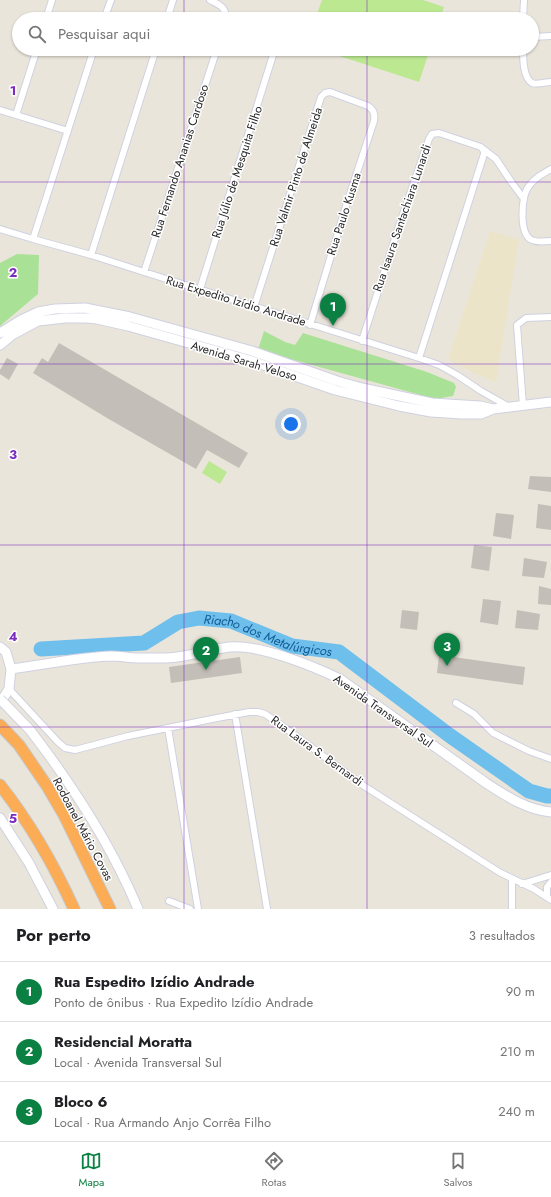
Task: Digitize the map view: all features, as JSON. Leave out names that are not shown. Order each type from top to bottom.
[{"type":"highway","name":"Rodoanel Mário Covas","points":[[0,725],[19,745],[47,786],[64,815],[110,909]]},
{"type":"highway","points":[[0,785],[17,807],[45,851],[74,909]]},
{"type":"main road","name":"Avenida Sarah Veloso","points":[[0,333],[21,320],[38,312],[61,308],[85,308],[130,317],[252,351],[337,381],[362,388],[432,402],[480,406],[493,409]]},
{"type":"main road","name":"Avenida Sarah Veloso","points":[[0,345],[12,335],[38,321],[65,318],[97,319],[128,326],[249,360],[335,390],[398,406],[431,412],[482,414],[493,409],[551,402]]},
{"type":"main road","points":[[0,647],[6,652],[12,669],[9,689],[0,703]]},
{"type":"main road","name":"Avenida Transversal Sul","points":[[12,669],[96,657],[113,656],[168,658],[230,647],[277,654],[340,679],[506,796],[526,807],[551,812]]},
{"type":"main road","points":[[0,699],[30,730],[57,765],[87,810],[113,856],[138,909]]},
{"type":"main road","points":[[0,818],[29,863],[53,909]]},
{"type":"street","points":[[48,12],[52,0]]},
{"type":"street","points":[[107,12],[111,0]]},
{"type":"street","points":[[169,12],[173,0]]},
{"type":"street","points":[[210,0],[224,8],[225,12]]},
{"type":"street","points":[[524,0],[524,12]]},
{"type":"street","points":[[539,37],[551,36]]},
{"type":"street","points":[[16,115],[35,56]]},
{"type":"street","points":[[33,239],[92,56]]},
{"type":"street","points":[[91,255],[154,56]]},
{"type":"street","name":"Rua Fernando Ananias Cardoso","points":[[144,272],[215,56]]},
{"type":"street","name":"Rua Júlio de Mesquita Filho","points":[[200,289],[273,56]]},
{"type":"street","points":[[523,56],[523,65],[529,81],[533,84],[551,82]]},
{"type":"street","name":"Rua Valmir Pinto de Almeida","points":[[254,307],[323,94],[330,92],[368,106]]},
{"type":"street","name":"Rua Paulo Kusma","points":[[310,324],[374,121],[374,112],[368,106]]},
{"type":"street","points":[[0,110],[68,131]]},
{"type":"street","name":"Rua Isaura Santachiara Lunardi","points":[[362,341],[400,223],[431,136],[439,133],[476,145],[483,149]]},
{"type":"street","points":[[419,358],[483,159],[483,149]]},
{"type":"street","points":[[483,149],[496,159],[524,200]]},
{"type":"street","points":[[551,169],[538,177],[527,189],[523,205],[523,225],[526,235],[531,240],[551,241]]},
{"type":"street","name":"Rua Expedito Izídio Andrade","points":[[0,229],[91,255],[419,358],[439,365],[510,407]]},
{"type":"street","points":[[523,406],[517,325],[526,318],[551,317]]},
{"type":"street","name":"Rua Laura S. Bernardi","points":[[9,689],[58,742],[69,749],[75,750],[128,736],[235,714],[249,712],[265,714],[364,786],[499,872],[549,899]]},
{"type":"street","points":[[456,703],[474,714],[493,733],[529,751],[551,759]]},
{"type":"street","points":[[235,714],[267,909]]},
{"type":"street","points":[[168,728],[198,909]]},
{"type":"street","points":[[522,884],[551,875]]},
{"type":"street","points":[[512,879],[512,909]]},
{"type":"street","points":[[549,899],[547,887],[551,882]]},
{"type":"street","points":[[169,901],[190,909]]},
{"type":"shaded area","points":[[490,231],[519,240],[496,382],[472,372],[448,359]]},
{"type":"green space","points":[[322,0],[423,0],[444,7],[442,12],[318,12]]},
{"type":"green space","points":[[339,56],[428,56],[419,82]]},
{"type":"green space","points":[[17,254],[39,255],[38,294],[0,326],[0,263]]},
{"type":"green space","points":[[264,331],[285,342],[295,345],[303,333],[427,372],[454,383],[456,387],[453,396],[435,399],[258,350]]},
{"type":"green space","points":[[209,461],[227,472],[220,484],[202,473]]},
{"type":"building","points":[[59,343],[248,453],[239,468],[207,450],[196,469],[107,418],[33,373],[42,358],[48,362]]},
{"type":"building","points":[[7,358],[18,364],[9,380],[0,374],[0,370]]},
{"type":"building","points":[[530,476],[551,477],[551,492],[528,489]]},
{"type":"building","points":[[538,504],[551,506],[551,530],[536,528]]},
{"type":"building","points":[[496,513],[514,515],[511,539],[493,536]]},
{"type":"building","points":[[474,545],[492,547],[489,571],[471,568]]},
{"type":"building","points":[[524,558],[547,562],[544,578],[522,576]]},
{"type":"building","points":[[539,586],[551,589],[551,605],[538,604]]},
{"type":"building","points":[[483,599],[501,601],[498,625],[480,622]]},
{"type":"building","points":[[402,610],[419,612],[417,630],[400,628]]},
{"type":"building","points":[[517,610],[540,614],[538,630],[515,628]]},
{"type":"building","points":[[439,655],[525,667],[523,685],[437,673]]},
{"type":"building","points":[[240,657],[242,673],[171,683],[169,667]]},
{"type":"waterway","name":"Riacho dos Metalúrgicos","points":[[41,649],[144,643],[178,622],[199,618],[231,621],[292,646],[339,652],[449,735],[529,791],[551,796]]},
{"type":"place","name":"Rua Espedito Izídio Andrade","points":[[333,326]]},
{"type":"place","name":"Bloco 6","points":[[447,666]]},
{"type":"place","name":"Residencial Moratta","points":[[206,670]]}]
